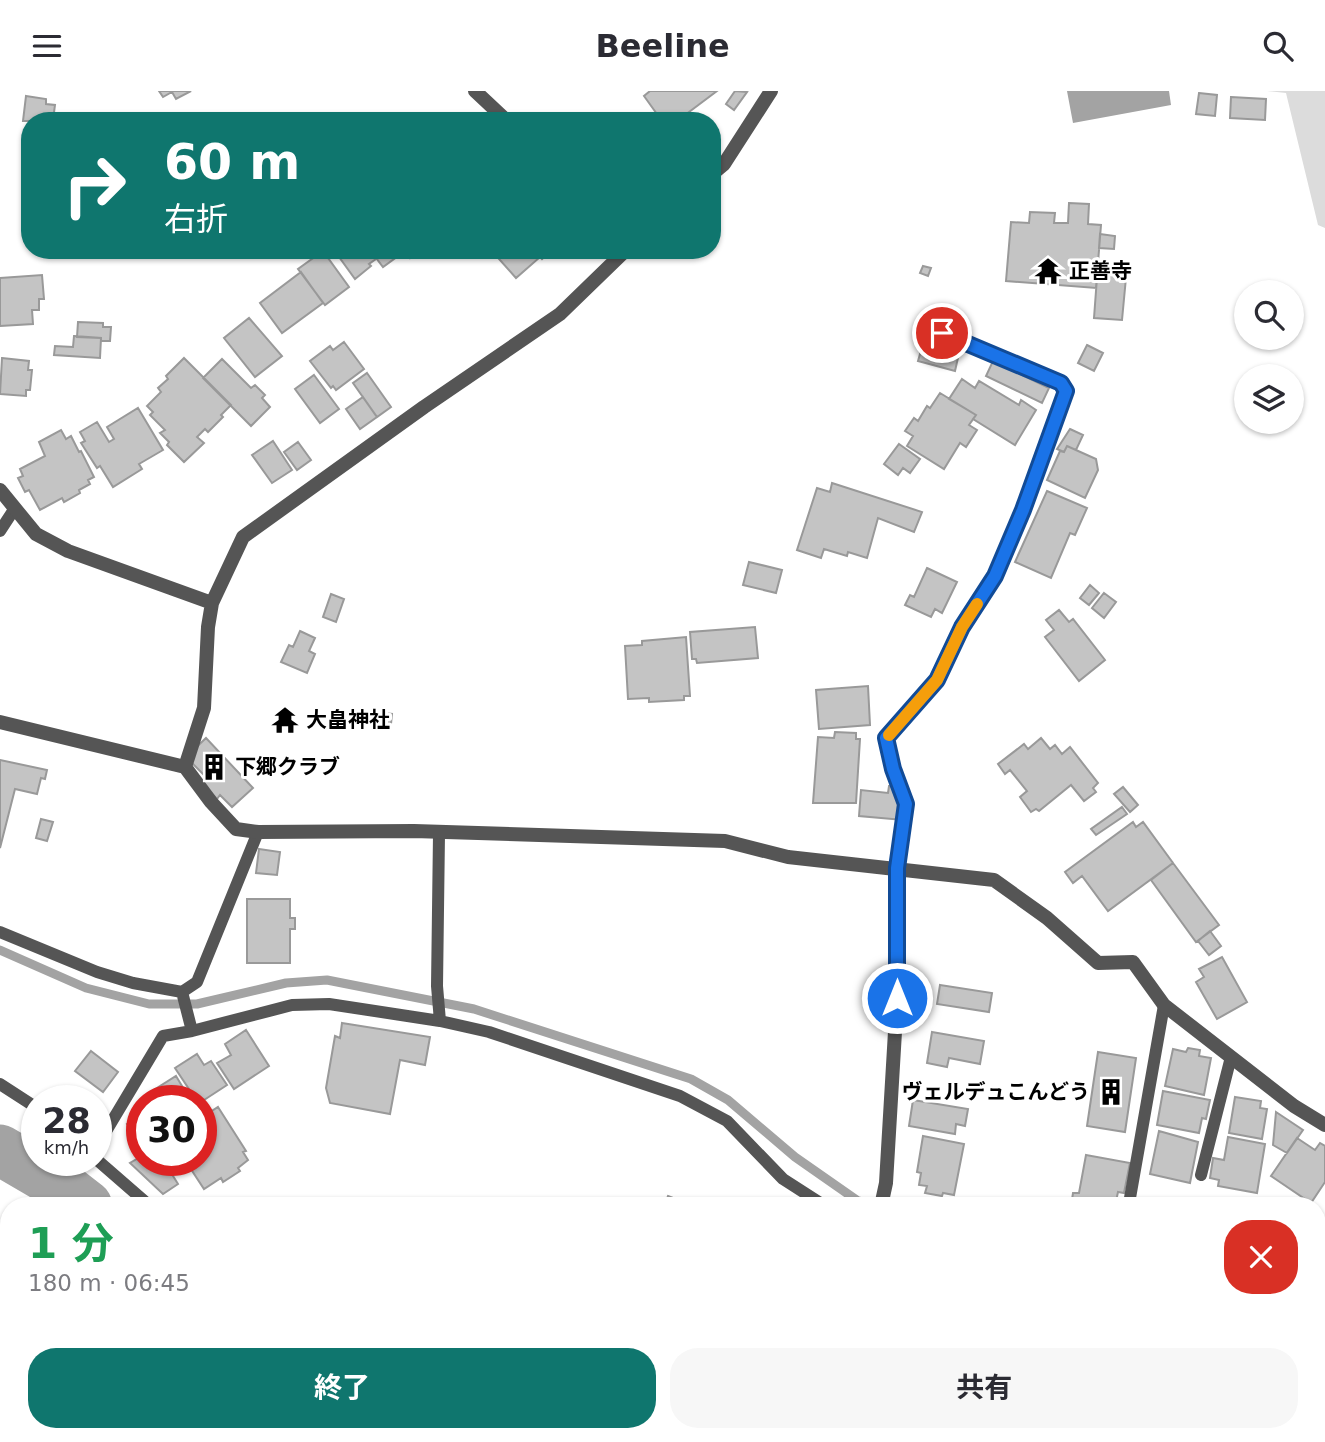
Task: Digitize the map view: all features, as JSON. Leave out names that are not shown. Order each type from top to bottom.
[{"type":"street","points":[[475,91],[497,112]]},
{"type":"street","points":[[721,166],[771,91]]},
{"type":"street","points":[[185,767],[204,708],[208,627],[212,603],[243,537],[424,407],[560,314],[615,259]]},
{"type":"street","points":[[0,490],[36,534],[68,551],[212,603]]},
{"type":"street","points":[[0,722],[185,767],[211,802],[236,829],[258,832],[414,831],[439,834],[726,841],[788,857],[994,880],[1047,918],[1098,963],[1132,962],[1164,1005],[1294,1106],[1325,1125]]},
{"type":"street","points":[[883,1197],[897,998],[897,868]]},
{"type":"lane","points":[[897,868],[906,804],[893,769],[886,738],[937,680],[962,627],[995,576],[1023,510],[1066,391],[1061,383],[942,333]]},
{"type":"lane","points":[[0,531],[15,508]]},
{"type":"lane","points":[[0,932],[97,972],[133,983],[182,992],[197,982],[258,832]]},
{"type":"lane","points":[[439,834],[437,986],[440,1021]]},
{"type":"lane","points":[[182,992],[192,1031]]},
{"type":"lane","points":[[112,1122],[163,1036],[292,1005],[330,1004],[489,1031],[680,1096],[727,1121],[783,1179],[811,1197]]},
{"type":"lane","points":[[1130,1197],[1164,1005]]},
{"type":"lane","points":[[1200,1175],[1231,1057]]},
{"type":"lane","points":[[0,1084],[21,1098]]},
{"type":"lane","points":[[112,1174],[139,1197]]},
{"type":"shaded area","points":[[1067,91],[1169,91],[1171,105],[1073,123]]},
{"type":"shaded area","points":[[1267,91],[1325,91],[1325,228],[1318,225],[1286,93]]},
{"type":"building","points":[[159,91],[191,91],[176,99],[172,92],[163,97]]},
{"type":"building","points":[[650,91],[717,91],[689,112],[656,112],[644,96]]},
{"type":"building","points":[[735,91],[747,92],[734,110],[726,104]]},
{"type":"building","points":[[1199,93],[1217,95],[1215,116],[1196,114]]},
{"type":"building","points":[[26,96],[46,99],[46,104],[55,105],[54,112],[24,112]]},
{"type":"building","points":[[1231,97],[1266,99],[1265,120],[1230,118]]},
{"type":"building","points":[[1069,203],[1089,204],[1088,224],[1101,225],[1096,288],[1006,281],[1011,222],[1029,223],[1030,212],[1055,213],[1054,223],[1068,223]]},
{"type":"building","points":[[1100,234],[1115,236],[1114,249],[1099,248]]},
{"type":"building","points":[[312,259],[329,259],[349,287],[325,305],[298,269]]},
{"type":"building","points":[[341,259],[376,259],[369,264],[371,266],[355,279]]},
{"type":"building","points":[[377,259],[394,259],[383,267]]},
{"type":"building","points":[[499,259],[538,259],[516,278]]},
{"type":"building","points":[[1098,264],[1127,267],[1122,320],[1094,318]]},
{"type":"building","points":[[923,266],[931,268],[928,276],[920,273]]},
{"type":"building","points":[[301,272],[323,303],[282,333],[260,303]]},
{"type":"building","points":[[42,275],[44,299],[39,299],[39,310],[32,310],[33,324],[0,326],[0,278]]},
{"type":"building","points":[[249,318],[282,356],[255,377],[224,338]]},
{"type":"building","points":[[78,322],[103,323],[103,327],[111,327],[110,341],[77,337]]},
{"type":"building","points":[[74,336],[101,338],[100,358],[54,355],[55,346],[73,347]]},
{"type":"building","points":[[924,340],[960,349],[955,371],[918,361]]},
{"type":"building","points":[[344,342],[364,369],[336,390],[333,386],[331,388],[310,361],[330,346],[333,350]]},
{"type":"building","points":[[1087,345],[1103,353],[1094,371],[1078,363]]},
{"type":"building","points":[[2,358],[29,361],[28,370],[32,370],[30,390],[26,390],[26,396],[0,394]]},
{"type":"building","points":[[184,358],[231,405],[208,432],[205,429],[197,437],[204,443],[184,462],[167,445],[169,442],[160,433],[165,430],[150,415],[153,412],[147,406],[161,392],[158,388],[168,379],[166,376]]},
{"type":"building","points":[[222,359],[251,388],[255,385],[265,395],[262,398],[270,407],[251,426],[203,378]]},
{"type":"building","points":[[993,361],[1049,388],[1042,403],[986,376]]},
{"type":"building","points":[[367,373],[391,407],[377,417],[353,383]]},
{"type":"building","points":[[314,375],[339,409],[320,423],[295,389]]},
{"type":"building","points":[[962,379],[975,388],[979,381],[1019,405],[1021,400],[1036,410],[1015,445],[973,419],[976,415],[949,399]]},
{"type":"building","points":[[940,393],[976,415],[969,425],[977,430],[966,447],[960,443],[944,469],[907,446],[913,436],[905,431],[914,418],[918,421],[927,406],[930,408]]},
{"type":"building","points":[[363,397],[377,417],[360,429],[346,409]]},
{"type":"building","points":[[138,408],[163,450],[139,464],[142,469],[113,487],[81,443],[85,441],[80,432],[97,422],[109,442],[114,439],[107,427]]},
{"type":"building","points":[[1070,429],[1083,435],[1076,450],[1067,446],[1064,452],[1057,449]]},
{"type":"building","points":[[61,430],[66,439],[71,436],[94,477],[88,480],[90,484],[79,490],[80,493],[64,502],[62,498],[40,510],[29,490],[25,492],[18,478],[23,476],[20,469],[45,456],[39,442]]},
{"type":"building","points":[[273,441],[292,470],[272,483],[252,455]]},
{"type":"building","points":[[298,442],[311,460],[297,470],[284,452]]},
{"type":"building","points":[[899,444],[920,459],[910,473],[903,468],[898,475],[884,464]]},
{"type":"building","points":[[1067,446],[1096,459],[1098,470],[1085,498],[1047,480],[1060,451],[1064,452]]},
{"type":"building","points":[[832,483],[922,512],[914,532],[878,518],[867,558],[848,552],[847,556],[824,549],[821,558],[797,550],[817,488],[830,492]]},
{"type":"building","points":[[1047,491],[1087,508],[1075,535],[1070,533],[1051,578],[1015,562]]},
{"type":"building","points":[[749,562],[782,570],[776,593],[743,585]]},
{"type":"building","points":[[927,568],[957,582],[942,613],[935,609],[931,617],[905,605],[910,595],[914,597]]},
{"type":"building","points":[[1090,585],[1099,593],[1089,605],[1080,598]]},
{"type":"building","points":[[1104,593],[1116,602],[1104,618],[1092,608]]},
{"type":"building","points":[[331,594],[344,599],[336,622],[323,617]]},
{"type":"building","points":[[1059,610],[1069,622],[1073,619],[1105,660],[1079,681],[1045,637],[1054,630],[1046,620]]},
{"type":"building","points":[[755,627],[758,658],[697,663],[696,659],[692,659],[690,632]]},
{"type":"building","points":[[300,631],[315,638],[309,651],[315,654],[307,673],[281,662],[289,645],[293,647]]},
{"type":"building","points":[[686,637],[690,696],[684,696],[684,700],[649,702],[649,698],[628,699],[625,646],[642,645],[642,641]]},
{"type":"building","points":[[868,686],[870,725],[819,729],[816,690]]},
{"type":"building","points":[[383,713],[392,714],[391,724],[382,723]]},
{"type":"building","points":[[835,732],[856,733],[856,739],[860,739],[856,803],[813,803],[818,737],[834,738]]},
{"type":"building","name":"下郷クラブ","points":[[206,738],[253,788],[232,807],[220,795],[217,799],[201,782],[206,777],[186,757]]},
{"type":"building","points":[[1041,738],[1050,749],[1055,745],[1062,754],[1070,747],[1098,783],[1093,788],[1096,792],[1084,801],[1071,785],[1039,811],[1036,809],[1031,812],[1020,797],[1027,791],[1010,770],[1005,774],[998,764],[1024,744],[1028,749]]},
{"type":"building","points":[[0,760],[47,770],[45,779],[41,778],[37,794],[15,789],[0,848]]},
{"type":"building","points":[[889,786],[906,788],[903,820],[859,816],[861,790],[888,793]]},
{"type":"building","points":[[1123,787],[1138,805],[1130,812],[1114,794]]},
{"type":"building","points":[[1122,807],[1127,814],[1096,835],[1091,829]]},
{"type":"building","points":[[41,819],[53,822],[47,841],[36,838]]},
{"type":"building","points":[[1133,822],[1136,827],[1143,822],[1173,863],[1108,911],[1082,876],[1073,883],[1065,872]]},
{"type":"building","points":[[259,849],[280,852],[277,875],[256,873]]},
{"type":"building","points":[[1173,863],[1219,925],[1196,942],[1151,880]]},
{"type":"building","points":[[247,899],[290,899],[290,918],[295,918],[295,929],[290,929],[290,963],[247,963]]},
{"type":"building","points":[[1210,931],[1221,946],[1209,955],[1198,941]]},
{"type":"building","points":[[1222,957],[1247,1002],[1217,1019],[1196,982],[1204,977],[1199,969]]},
{"type":"building","points":[[940,985],[992,993],[989,1012],[937,1004]]},
{"type":"building","points":[[342,1023],[430,1037],[425,1065],[400,1060],[390,1114],[330,1103],[326,1088],[335,1036],[340,1038]]},
{"type":"building","points":[[246,1030],[269,1066],[234,1089],[217,1063],[231,1055],[225,1044]]},
{"type":"building","points":[[932,1032],[984,1041],[980,1064],[949,1058],[947,1067],[927,1063]]},
{"type":"building","points":[[1188,1048],[1200,1050],[1199,1056],[1211,1058],[1204,1095],[1165,1086],[1173,1049],[1186,1052]]},
{"type":"building","points":[[91,1051],[118,1072],[108,1085],[94,1085],[75,1071]]},
{"type":"building","name":"ヴェルデュこんどう","points":[[1098,1052],[1136,1058],[1125,1132],[1087,1126]]},
{"type":"building","points":[[197,1054],[204,1065],[211,1061],[227,1085],[217,1092],[217,1085],[186,1085],[175,1068]]},
{"type":"building","points":[[176,1076],[181,1085],[162,1085]]},
{"type":"building","points":[[1163,1091],[1210,1100],[1206,1119],[1202,1118],[1199,1133],[1157,1125]]},
{"type":"building","points":[[1235,1097],[1261,1101],[1260,1108],[1267,1109],[1262,1139],[1229,1133]]},
{"type":"building","points":[[913,1100],[968,1109],[965,1126],[956,1124],[955,1134],[909,1126]]},
{"type":"building","points":[[217,1108],[246,1151],[243,1152],[248,1160],[238,1168],[240,1171],[223,1182],[221,1178],[204,1189],[195,1176],[217,1176]]},
{"type":"building","points":[[1276,1112],[1303,1130],[1287,1153],[1273,1145]]},
{"type":"building","points":[[1159,1131],[1198,1142],[1190,1183],[1150,1174]]},
{"type":"building","points":[[923,1136],[964,1144],[954,1195],[925,1193],[927,1186],[919,1185],[921,1173],[917,1172]]},
{"type":"building","points":[[1228,1137],[1265,1144],[1257,1193],[1218,1186],[1219,1180],[1210,1178],[1213,1158],[1224,1160]]},
{"type":"building","points":[[1297,1138],[1315,1150],[1320,1143],[1325,1146],[1325,1182],[1315,1197],[1302,1197],[1271,1176]]},
{"type":"building","points":[[1086,1155],[1130,1163],[1124,1193],[1118,1192],[1117,1197],[1072,1197],[1073,1193],[1079,1193]]},
{"type":"building","points":[[144,1176],[173,1176],[178,1184],[163,1194]]},
{"type":"waterway","points":[[0,950],[86,988],[149,1004],[197,1004],[286,983],[327,980],[474,1009],[691,1079],[728,1100],[795,1157],[852,1197]]},
{"type":"waterway","points":[[0,1150],[75,1197]]},
{"type":"slow traffic","points":[[889,735],[937,680],[962,627],[977,604]]},
{"type":"place","name":"正善寺","points":[[1048,271]]},
{"type":"place","name":"大畠神社","points":[[285,720]]},
{"type":"place","name":"下郷クラブ","points":[[214,767]]},
{"type":"place","name":"ヴェルデュこんどう","points":[[1111,1092]]},
{"type":"route","points":[[897,998],[897,868],[906,804],[893,769],[886,738],[937,680],[962,627],[995,576],[1043,459],[1066,391],[1061,383],[942,333]]}]
